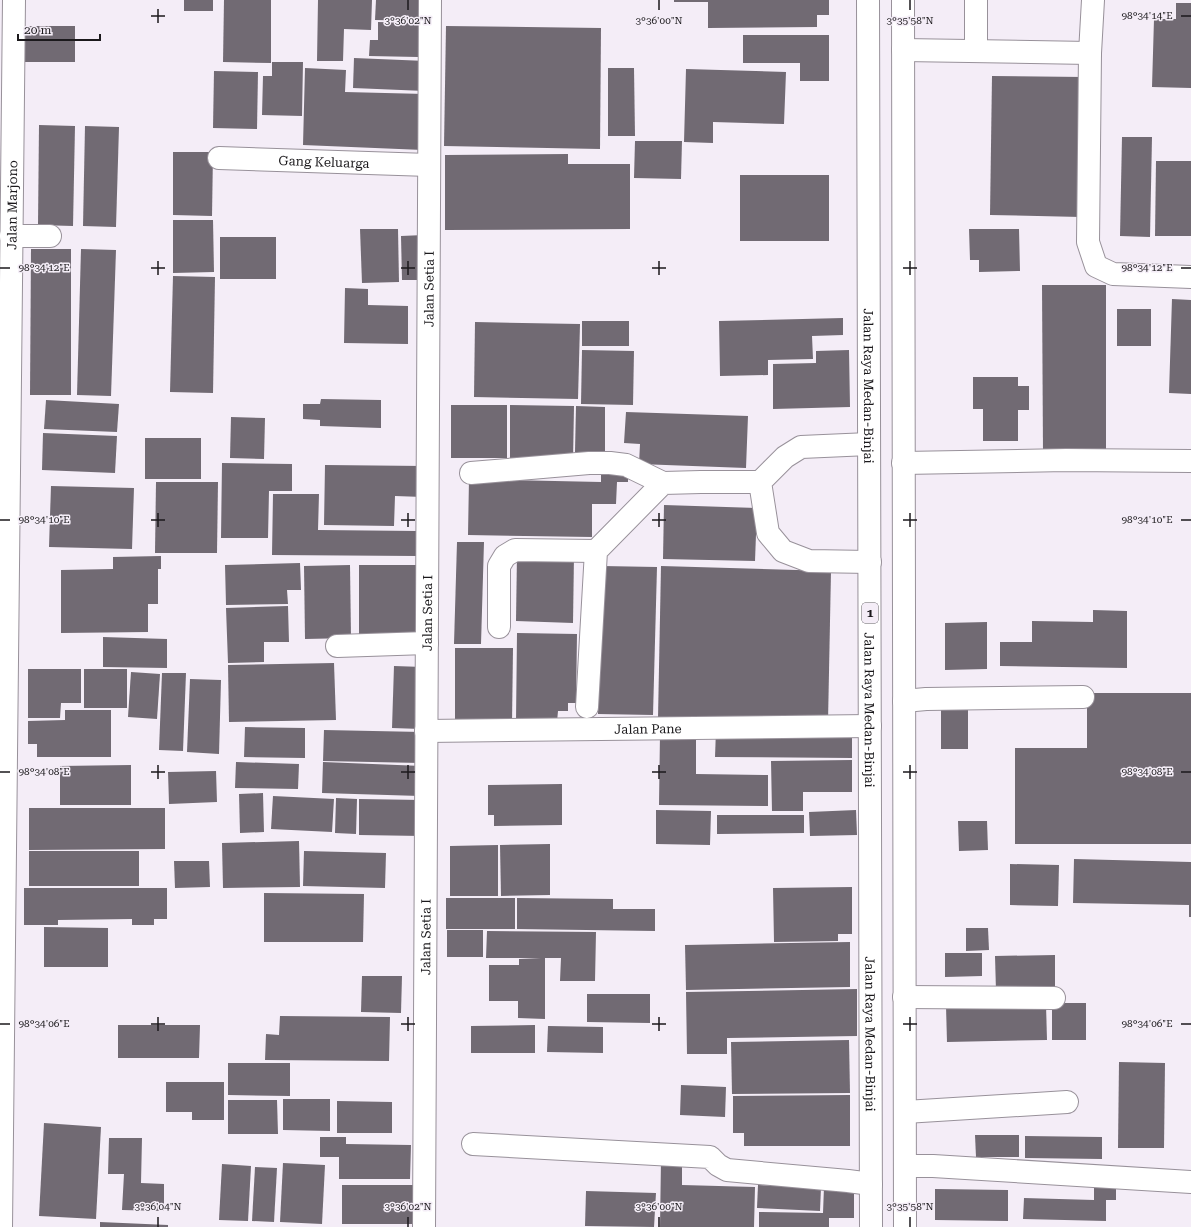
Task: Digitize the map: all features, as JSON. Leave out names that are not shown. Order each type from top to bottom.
[{"type":"main road","name":"Jalan Marjono","points":[[1,1227],[3,722],[14,0]]},
{"type":"main road","name":"Jalan Setia I","points":[[424,1227],[430,0]]},
{"type":"main road","name":"Jalan Raya Medan-Binjai","points":[[868,0],[871,1227]]},
{"type":"main road","points":[[903,0],[905,1227]]},
{"type":"main road","points":[[976,0],[976,51]]},
{"type":"main road","points":[[1093,0],[1090,52],[1088,242],[1096,266],[1113,274],[1191,276]]},
{"type":"main road","points":[[903,50],[1090,52]]},
{"type":"main road","name":"Gang Keluarga","points":[[220,158],[429,165]]},
{"type":"main road","points":[[11,236],[50,236]]},
{"type":"main road","points":[[869,277],[904,278]]},
{"type":"main road","points":[[470,473],[589,463],[610,463],[626,465],[663,483],[760,482],[785,457],[801,447],[869,444]]},
{"type":"main road","points":[[904,463],[1066,460],[1191,461]]},
{"type":"main road","points":[[760,482],[768,533],[783,552],[809,562],[870,562]]},
{"type":"main road","points":[[586,707],[596,552],[663,483]]},
{"type":"main road","points":[[499,627],[499,566],[505,556],[515,550],[596,552]]},
{"type":"main road","points":[[337,646],[427,643]]},
{"type":"main road","points":[[904,701],[926,699],[1083,697]]},
{"type":"main road","name":"Jalan Pane","points":[[426,731],[870,726]]},
{"type":"main road","points":[[904,997],[1054,998]]},
{"type":"main road","points":[[905,1112],[1067,1102]]},
{"type":"main road","points":[[473,1144],[710,1157],[718,1165],[727,1170],[871,1184]]},
{"type":"main road","points":[[905,1166],[933,1166],[1191,1182]]},
{"type":"building","points":[[184,0],[213,0],[213,11],[184,11]]},
{"type":"building","points":[[224,0],[271,0],[271,63],[223,62]]},
{"type":"building","points":[[318,0],[372,0],[371,30],[344,29],[343,61],[317,61]]},
{"type":"building","points":[[376,0],[423,0],[423,21],[375,20]]},
{"type":"building","points":[[674,0],[829,0],[829,15],[817,15],[817,27],[708,28],[708,2],[674,2]]},
{"type":"building","points":[[1176,3],[1191,3],[1191,88],[1152,87],[1154,19],[1176,19]]},
{"type":"building","points":[[378,22],[419,23],[418,57],[369,56],[370,40],[378,40]]},
{"type":"building","points":[[22,26],[75,26],[75,62],[22,62]]},
{"type":"building","points":[[446,26],[601,28],[600,149],[444,146]]},
{"type":"building","points":[[743,35],[829,35],[829,81],[800,81],[800,63],[743,63]]},
{"type":"building","points":[[354,58],[426,61],[425,91],[353,88]]},
{"type":"building","points":[[272,62],[303,62],[302,116],[262,115],[263,76],[272,76]]},
{"type":"building","points":[[305,68],[346,70],[345,92],[425,94],[423,150],[303,145]]},
{"type":"building","points":[[608,68],[634,68],[635,136],[608,136]]},
{"type":"building","points":[[686,69],[786,72],[784,124],[713,122],[713,143],[684,142]]},
{"type":"building","points":[[214,71],[258,72],[257,129],[213,128]]},
{"type":"building","points":[[992,76],[1084,77],[1081,217],[990,215]]},
{"type":"building","points":[[39,125],[75,126],[73,226],[38,225]]},
{"type":"building","points":[[85,126],[119,127],[116,227],[83,226]]},
{"type":"building","points":[[1122,137],[1152,137],[1150,237],[1120,236]]},
{"type":"building","points":[[635,141],[682,141],[681,179],[634,178]]},
{"type":"building","points":[[173,152],[213,152],[212,216],[173,215]]},
{"type":"building","points":[[568,154],[568,164],[630,164],[630,229],[445,230],[445,155]]},
{"type":"building","points":[[1156,161],[1191,161],[1191,236],[1155,236]]},
{"type":"building","points":[[740,175],[829,175],[829,241],[740,241]]},
{"type":"building","points":[[173,220],[213,220],[214,272],[173,273]]},
{"type":"building","points":[[360,229],[398,229],[399,282],[362,283]]},
{"type":"building","points":[[969,229],[1019,229],[1020,271],[979,272],[979,260],[970,260]]},
{"type":"building","points":[[424,235],[425,280],[402,280],[401,236]]},
{"type":"building","points":[[220,237],[276,237],[276,279],[220,279]]},
{"type":"building","points":[[31,249],[71,249],[71,395],[30,395]]},
{"type":"building","points":[[81,249],[116,250],[111,396],[77,395]]},
{"type":"building","points":[[173,276],[215,277],[213,393],[170,392]]},
{"type":"building","points":[[1042,285],[1106,285],[1106,452],[1043,453]]},
{"type":"building","points":[[345,288],[368,289],[368,305],[408,306],[408,344],[344,343]]},
{"type":"building","points":[[1172,299],[1191,300],[1191,394],[1169,393]]},
{"type":"building","points":[[1117,309],[1151,309],[1151,346],[1117,346]]},
{"type":"building","points":[[843,318],[843,335],[812,336],[813,359],[768,360],[768,375],[720,376],[719,321]]},
{"type":"building","points":[[582,321],[629,321],[629,346],[582,346]]},
{"type":"building","points":[[475,322],[580,324],[578,399],[474,397]]},
{"type":"building","points":[[582,350],[634,351],[633,405],[581,404]]},
{"type":"building","points":[[849,350],[850,407],[773,409],[773,364],[816,363],[816,351]]},
{"type":"building","points":[[973,377],[1018,377],[1018,386],[1029,386],[1029,410],[1018,410],[1018,441],[983,441],[983,409],[973,409]]},
{"type":"building","points":[[321,399],[381,400],[381,428],[320,426],[320,420],[303,419],[303,404],[320,404]]},
{"type":"building","points":[[46,400],[119,404],[117,432],[44,429]]},
{"type":"building","points":[[451,405],[507,405],[507,458],[451,458]]},
{"type":"building","points":[[510,405],[574,406],[573,461],[510,460]]},
{"type":"building","points":[[576,406],[605,407],[605,452],[575,452]]},
{"type":"building","points":[[626,412],[748,416],[746,468],[639,464],[640,444],[624,443]]},
{"type":"building","points":[[231,417],[265,418],[264,459],[230,458]]},
{"type":"building","points":[[43,433],[117,436],[115,473],[42,470]]},
{"type":"building","points":[[145,438],[201,438],[201,479],[145,479]]},
{"type":"building","points":[[222,463],[292,464],[292,491],[269,491],[268,538],[221,538]]},
{"type":"building","points":[[325,465],[424,466],[423,497],[395,496],[394,526],[324,525]]},
{"type":"building","points":[[601,468],[628,468],[628,482],[617,482],[616,504],[592,504],[592,537],[468,535],[469,479],[601,482]]},
{"type":"building","points":[[156,482],[218,482],[217,553],[155,553]]},
{"type":"building","points":[[51,486],[134,488],[132,549],[49,547]]},
{"type":"building","points":[[273,494],[319,494],[318,530],[417,531],[417,556],[272,555]]},
{"type":"building","points":[[664,505],[757,508],[755,561],[663,559]]},
{"type":"building","points":[[457,542],[484,542],[481,644],[454,644]]},
{"type":"building","points":[[517,554],[574,555],[573,623],[516,621]]},
{"type":"building","points":[[161,556],[161,569],[158,569],[158,604],[148,604],[148,632],[61,633],[61,570],[113,569],[113,557]]},
{"type":"building","points":[[300,563],[301,590],[287,590],[288,604],[226,605],[225,565]]},
{"type":"building","points":[[350,565],[351,638],[305,639],[304,566]]},
{"type":"building","points":[[359,565],[420,565],[420,634],[359,634]]},
{"type":"building","points":[[602,566],[657,567],[653,715],[598,714]]},
{"type":"building","points":[[661,566],[831,571],[828,722],[658,718]]},
{"type":"building","points":[[288,606],[289,642],[264,642],[264,662],[228,663],[226,608]]},
{"type":"building","points":[[1093,610],[1127,611],[1127,668],[1000,666],[1000,642],[1032,642],[1032,621],[1093,622]]},
{"type":"building","points":[[987,622],[987,669],[945,670],[945,623]]},
{"type":"building","points":[[517,633],[577,634],[576,703],[568,703],[568,711],[558,711],[557,722],[516,721]]},
{"type":"building","points":[[103,637],[167,639],[167,668],[103,667]]},
{"type":"building","points":[[455,648],[513,648],[512,723],[455,722]]},
{"type":"building","points":[[334,663],[336,720],[229,722],[228,665]]},
{"type":"building","points":[[394,666],[423,667],[421,729],[392,728]]},
{"type":"building","points":[[28,669],[81,669],[81,703],[61,703],[60,718],[28,718]]},
{"type":"building","points":[[84,669],[127,669],[127,708],[84,708]]},
{"type":"building","points":[[131,672],[160,674],[157,719],[128,717]]},
{"type":"building","points":[[162,673],[186,673],[183,751],[159,750]]},
{"type":"building","points":[[190,679],[221,680],[219,754],[187,752]]},
{"type":"building","points":[[1087,693],[1191,693],[1191,844],[1015,844],[1015,748],[1087,748]]},
{"type":"building","points":[[941,708],[968,708],[968,749],[941,749]]},
{"type":"building","points":[[65,710],[111,710],[111,757],[37,757],[37,744],[28,744],[28,721],[65,720]]},
{"type":"building","points":[[245,727],[305,728],[305,758],[244,757]]},
{"type":"building","points":[[324,730],[422,732],[421,763],[323,761]]},
{"type":"building","points":[[716,730],[852,731],[852,758],[715,757]]},
{"type":"building","points":[[696,732],[696,774],[768,775],[768,806],[659,805],[660,734]]},
{"type":"building","points":[[852,760],[852,792],[803,792],[803,811],[772,811],[771,761]]},
{"type":"building","points":[[236,762],[299,764],[298,789],[235,788]]},
{"type":"building","points":[[323,762],[422,766],[420,796],[322,793]]},
{"type":"building","points":[[131,765],[131,805],[60,805],[60,766]]},
{"type":"building","points":[[216,771],[217,802],[169,804],[168,772]]},
{"type":"building","points":[[562,784],[562,825],[494,826],[494,815],[488,815],[488,785]]},
{"type":"building","points":[[263,793],[264,832],[240,833],[239,794]]},
{"type":"building","points":[[273,796],[334,799],[332,832],[271,829]]},
{"type":"building","points":[[336,798],[357,799],[356,834],[335,833]]},
{"type":"building","points":[[359,799],[422,800],[422,836],[359,835]]},
{"type":"building","points":[[29,808],[165,808],[165,849],[29,850]]},
{"type":"building","points":[[656,810],[711,811],[710,845],[656,844]]},
{"type":"building","points":[[856,810],[857,835],[810,836],[809,812]]},
{"type":"building","points":[[717,815],[804,815],[804,833],[717,834]]},
{"type":"building","points":[[958,821],[987,821],[988,850],[959,851]]},
{"type":"building","points":[[299,841],[300,887],[223,888],[222,843]]},
{"type":"building","points":[[550,844],[550,895],[501,896],[500,845]]},
{"type":"building","points":[[498,845],[498,896],[450,896],[450,846]]},
{"type":"building","points":[[29,851],[139,851],[139,886],[29,886]]},
{"type":"building","points":[[304,851],[386,853],[385,888],[303,886]]},
{"type":"building","points":[[1074,859],[1191,862],[1191,917],[1189,917],[1189,905],[1073,903]]},
{"type":"building","points":[[174,861],[209,861],[210,887],[175,888]]},
{"type":"building","points":[[1010,864],[1059,865],[1058,906],[1010,905]]},
{"type":"building","points":[[852,887],[852,934],[838,934],[838,941],[774,942],[773,888]]},
{"type":"building","points":[[24,888],[167,888],[167,919],[154,919],[154,925],[132,925],[132,919],[58,920],[58,925],[24,925]]},
{"type":"building","points":[[264,893],[364,894],[363,942],[264,942]]},
{"type":"building","points":[[446,898],[515,898],[515,929],[446,929]]},
{"type":"building","points":[[517,898],[613,899],[613,909],[655,909],[655,931],[517,929]]},
{"type":"building","points":[[44,927],[108,928],[108,967],[44,967]]},
{"type":"building","points":[[966,928],[988,928],[989,950],[966,951]]},
{"type":"building","points":[[447,930],[483,930],[483,957],[447,957]]},
{"type":"building","points":[[487,931],[596,932],[595,981],[560,981],[561,958],[545,958],[545,1019],[518,1018],[518,1001],[489,1001],[489,965],[519,965],[519,959],[541,958],[486,958]]},
{"type":"building","points":[[850,942],[850,987],[686,990],[685,945]]},
{"type":"building","points":[[945,953],[982,953],[982,976],[945,977]]},
{"type":"building","points":[[1055,955],[1055,989],[996,991],[995,956]]},
{"type":"building","points":[[362,976],[402,976],[401,1013],[361,1012]]},
{"type":"building","points":[[857,989],[857,1036],[727,1038],[727,1054],[687,1054],[686,992]]},
{"type":"building","points":[[587,994],[650,994],[650,1023],[587,1022]]},
{"type":"building","points":[[1052,1003],[1086,1003],[1086,1040],[1052,1040]]},
{"type":"building","points":[[1046,1004],[1047,1040],[947,1042],[946,1006]]},
{"type":"building","points":[[280,1016],[390,1017],[389,1061],[265,1060],[266,1034],[279,1035]]},
{"type":"building","points":[[118,1025],[200,1025],[199,1058],[118,1058]]},
{"type":"building","points":[[535,1025],[535,1053],[471,1053],[471,1026]]},
{"type":"building","points":[[548,1026],[603,1027],[603,1053],[547,1052]]},
{"type":"building","points":[[849,1040],[850,1093],[732,1094],[731,1042]]},
{"type":"building","points":[[1119,1062],[1165,1063],[1164,1148],[1118,1148]]},
{"type":"building","points":[[228,1063],[290,1063],[290,1096],[228,1095]]},
{"type":"building","points":[[166,1082],[224,1082],[224,1120],[192,1120],[192,1112],[166,1112]]},
{"type":"building","points":[[681,1085],[726,1087],[725,1117],[680,1115]]},
{"type":"building","points":[[850,1095],[850,1146],[744,1146],[744,1133],[733,1133],[733,1096]]},
{"type":"building","points":[[283,1099],[330,1099],[330,1131],[283,1130]]},
{"type":"building","points":[[228,1100],[277,1100],[278,1134],[228,1134]]},
{"type":"building","points":[[337,1101],[392,1102],[392,1133],[337,1133]]},
{"type":"building","points":[[44,1123],[101,1127],[96,1219],[39,1216]]},
{"type":"building","points":[[975,1135],[1019,1135],[1019,1157],[976,1157]]},
{"type":"building","points":[[1025,1136],[1102,1137],[1102,1159],[1025,1158]]},
{"type":"building","points":[[320,1137],[346,1137],[346,1144],[411,1145],[410,1179],[339,1179],[339,1157],[320,1157]]},
{"type":"building","points":[[109,1138],[142,1138],[141,1183],[164,1184],[164,1211],[122,1210],[124,1174],[108,1174]]},
{"type":"building","points":[[661,1159],[682,1159],[682,1185],[755,1187],[754,1227],[660,1227]]},
{"type":"building","points":[[283,1163],[325,1165],[322,1224],[280,1222]]},
{"type":"building","points":[[222,1164],[251,1166],[248,1221],[219,1220]]},
{"type":"building","points":[[255,1167],[277,1168],[274,1222],[252,1221]]},
{"type":"building","points":[[1094,1183],[1116,1183],[1116,1200],[1106,1200],[1106,1221],[1023,1219],[1024,1198],[1094,1200]]},
{"type":"building","points":[[342,1185],[415,1185],[415,1224],[342,1224]]},
{"type":"building","points":[[758,1185],[821,1187],[820,1211],[757,1208]]},
{"type":"building","points":[[824,1187],[854,1187],[854,1218],[829,1218],[829,1227],[759,1227],[759,1212],[823,1213]]},
{"type":"building","points":[[935,1189],[1008,1190],[1008,1221],[935,1220]]},
{"type":"building","points":[[586,1191],[656,1193],[654,1227],[585,1226]]},
{"type":"building","points":[[100,1222],[168,1225],[168,1227],[100,1227]]}]
